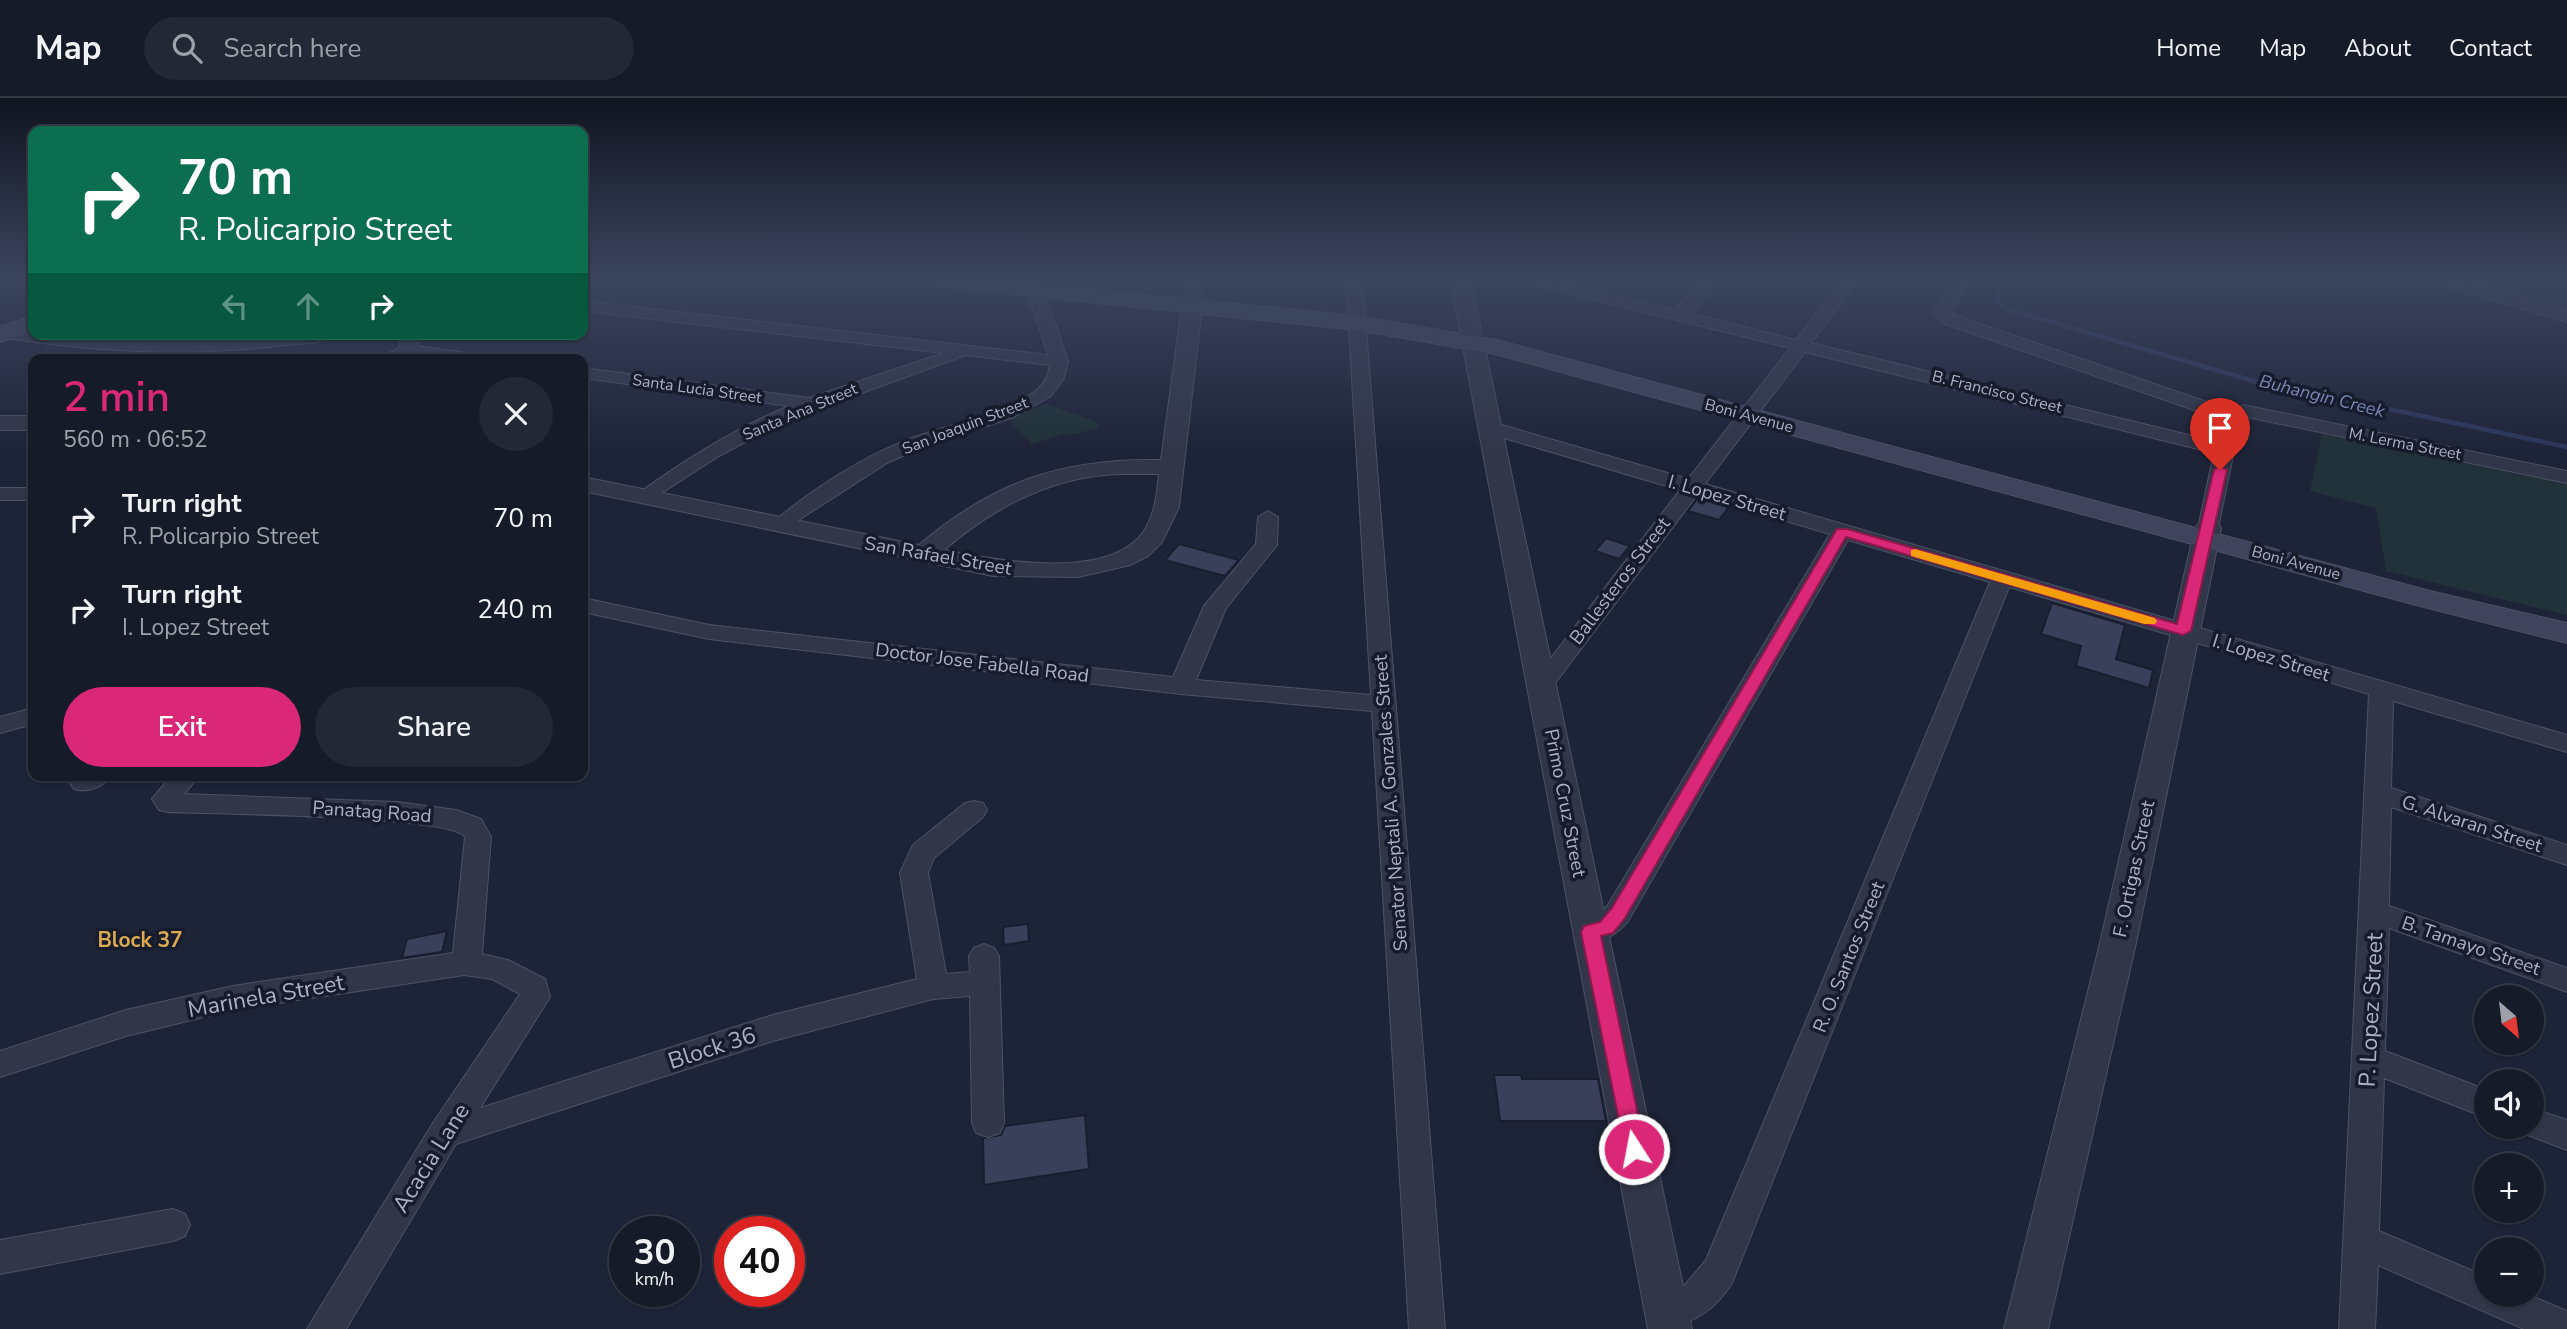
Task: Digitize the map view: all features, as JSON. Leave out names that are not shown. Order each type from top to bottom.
[{"type":"main road","name":"Boni Avenue","points":[[1457,335],[2206,533],[2567,619]]},
{"type":"main road","name":"Boni Avenue","points":[[2206,533],[2423,598],[2567,633]]},
{"type":"street","points":[[834,335],[1059,361],[1051,335]]},
{"type":"street","name":"San Rafael Street","points":[[588,485],[923,555],[1027,571],[1090,568],[1116,560],[1153,537],[1167,507],[1189,335]]},
{"type":"street","name":"Senator Neptali A. Gonzales Street","points":[[1358,335],[1427,1329]]},
{"type":"street","name":"B. Francisco Street","points":[[1762,335],[2224,450]]},
{"type":"street","name":"Ballesteros Street","points":[[1542,685],[1808,335]]},
{"type":"street","name":"M. Lerma Street","points":[[1998,335],[2239,414],[2567,477]]},
{"type":"street","name":"Primo Cruz Street","points":[[1474,338],[1669,1320]]},
{"type":"street","points":[[62,340],[163,348],[224,346],[274,340]]},
{"type":"street","points":[[395,354],[410,342],[454,354]]},
{"type":"street","name":"Santa Ana Street","points":[[646,497],[721,446],[811,404],[967,351]]},
{"type":"street","name":"San Joaquin Street","points":[[780,526],[826,488],[854,471],[916,443],[1035,400],[1053,385],[1059,371],[1059,361]]},
{"type":"street","name":"Santa Lucia Street","points":[[588,374],[811,404]]},
{"type":"street","name":"F. Ortigas Street","points":[[2026,1329],[2118,943],[2224,450],[2239,414]]},
{"type":"street","points":[[0,423],[28,423]]},
{"type":"street","name":"I. Lopez Street","points":[[1491,428],[2183,631],[2381,692],[2567,744]]},
{"type":"street","points":[[923,555],[948,532],[973,516],[1009,495],[1042,481],[1089,468],[1174,467]]},
{"type":"street","points":[[0,494],[27,494]]},
{"type":"street","points":[[0,513],[27,494]]},
{"type":"street","points":[[1181,686],[1215,606],[1266,545],[1268,517]]},
{"type":"street","points":[[1590,932],[1606,928],[1618,913],[1842,531]]},
{"type":"street","name":"R. O. Santos Street","points":[[1669,1320],[1707,1292],[1719,1271],[2002,578]]},
{"type":"street","name":"Doctor Jose Fabella Road","points":[[588,607],[709,632],[1181,686],[1384,704]]},
{"type":"street","name":"P. Lopez Street","points":[[2357,1329],[2375,912],[2381,692]]},
{"type":"street","points":[[0,725],[28,717]]},
{"type":"street","name":"Panatag Road","points":[[180,781],[167,793],[164,799],[169,803],[397,811],[456,819],[472,826],[478,837],[469,948],[464,963]]},
{"type":"street","name":"G. Alvaran Street","points":[[2378,793],[2567,855]]},
{"type":"street","points":[[933,987],[914,873],[923,852],[974,810]]},
{"type":"street","name":"B. Tamayo Street","points":[[2375,912],[2567,980]]},
{"type":"street","name":"Marinela Street","points":[[0,1064],[126,1023],[233,998],[464,963],[498,968],[534,988]]},
{"type":"street","name":"Block 36","points":[[445,1133],[773,1028],[933,987],[984,970],[988,1123]]},
{"type":"street","name":"Acacia Lane","points":[[325,1329],[445,1133],[535,997],[534,988]]},
{"type":"street","points":[[2369,1059],[2474,1099]]},
{"type":"street","points":[[2544,1127],[2567,1136]]},
{"type":"street","points":[[0,1257],[173,1226]]},
{"type":"street","points":[[2359,1240],[2474,1289]]},
{"type":"street","points":[[2515,1307],[2567,1329]]},
{"type":"shaded area","points":[[1046,404],[1096,421],[1099,428],[1067,436],[1064,434],[1032,444],[1007,418]]},
{"type":"shaded area","points":[[2323,428],[2567,480],[2567,615],[2386,571],[2376,508],[2310,491]]},
{"type":"building","points":[[1698,498],[1729,507],[1719,520],[1688,511]]},
{"type":"building","points":[[1606,538],[1630,546],[1619,559],[1595,551]]},
{"type":"building","points":[[1179,544],[1239,560],[1225,576],[1165,560]]},
{"type":"building","points":[[2052,603],[2125,625],[2116,659],[2153,670],[2149,688],[2076,666],[2081,646],[2041,634]]},
{"type":"building","points":[[1028,924],[1029,941],[1004,945],[1003,927]]},
{"type":"building","points":[[447,931],[442,952],[402,958],[407,939]]},
{"type":"building","points":[[1494,1075],[1521,1075],[1522,1079],[1598,1079],[1606,1121],[1500,1121]]},
{"type":"building","points":[[1085,1115],[1089,1169],[984,1185],[983,1138],[1001,1135],[1005,1126]]},
{"type":"waterway","name":"Buhangin Creek","points":[[2098,335],[2254,381],[2349,404],[2394,410],[2567,447]]},
{"type":"slow traffic","points":[[1915,553],[2150,621]]},
{"type":"district","name":"Block 37","points":[[140,940]]},
{"type":"route","points":[[1634,1149],[1590,932],[1606,928],[1611,923],[1645,871],[1842,531],[2183,631],[2220,470]]}]
